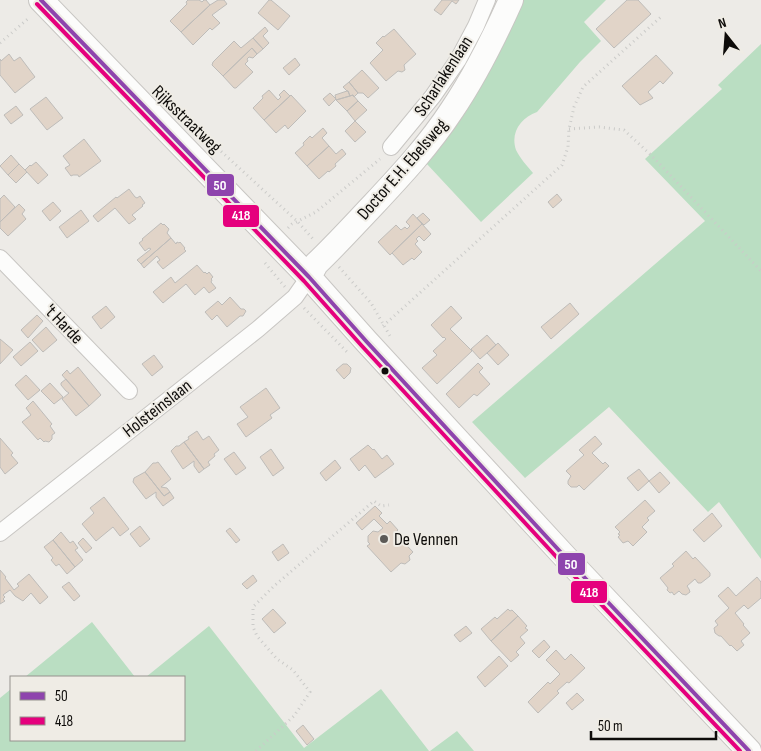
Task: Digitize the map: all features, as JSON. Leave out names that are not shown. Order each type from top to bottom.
[{"type":"main road","name":"Doctor E.H. Ebelsweg","points":[[309,277],[316,264],[410,165],[432,139],[452,111],[477,69],[495,36],[511,0]]},
{"type":"main road","name":"Rijksstraatweg","points":[[45,6],[309,277],[567,559],[749,751]]},
{"type":"street","name":"Scharlakenlaan","points":[[391,147],[433,96],[458,60],[476,26],[486,0]]},
{"type":"street","name":"'t Harde","points":[[0,258],[129,391]]},
{"type":"street","name":"Holsteinslaan","points":[[0,533],[258,329],[295,297],[309,277]]},
{"type":"path","points":[[0,43],[45,6]]},
{"type":"path","points":[[366,341],[562,165],[568,147],[569,129],[574,107],[583,87],[663,16]]},
{"type":"path","name":"Rijksstraatweg","points":[[185,118],[297,221],[371,303]]},
{"type":"path","points":[[569,129],[599,127],[624,130],[652,156],[761,271]]},
{"type":"path","points":[[274,241],[297,221],[316,212],[380,159],[391,147]]},
{"type":"path","points":[[256,751],[294,716],[310,692],[293,670],[277,658],[257,636],[253,627],[253,607],[274,586],[374,501],[381,506],[389,505]]},
{"type":"green space","points":[[520,0],[606,0],[584,22],[601,41],[580,62],[537,112],[526,118],[518,126],[514,137],[516,150],[533,173],[481,222],[426,163]]},
{"type":"green space","points":[[761,44],[761,559],[719,502],[708,512],[609,407],[525,478],[472,422],[705,221],[645,159],[722,89],[718,85]]},
{"type":"green space","points":[[92,622],[134,676],[26,676]]},
{"type":"green space","points":[[209,626],[304,748],[381,689],[429,751],[0,751],[0,698],[10,690],[10,741],[185,741],[185,676],[147,676]]},
{"type":"green space","points":[[457,731],[474,751],[430,751]]},
{"type":"building","points":[[188,0],[199,0],[202,2],[206,0],[210,5],[181,32],[170,21],[187,4]]},
{"type":"building","points":[[218,0],[224,0],[227,4],[212,15],[220,23],[212,30],[210,28],[193,45],[181,32]]},
{"type":"building","points":[[269,0],[290,16],[278,30],[258,13]]},
{"type":"building","points":[[442,0],[459,0],[456,4],[452,1],[441,15],[434,10]]},
{"type":"building","points":[[627,0],[638,0],[651,14],[614,48],[596,29]]},
{"type":"building","points":[[265,27],[268,31],[263,36],[269,43],[263,49],[253,38]]},
{"type":"building","points":[[394,29],[416,54],[404,65],[405,70],[402,72],[398,71],[386,81],[370,63],[383,50],[376,43]]},
{"type":"building","points":[[253,38],[263,49],[257,54],[252,48],[223,76],[212,65],[234,41],[241,48]]},
{"type":"building","points":[[252,48],[257,54],[253,58],[249,57],[245,64],[253,72],[234,88],[223,76]]},
{"type":"building","points":[[9,54],[14,61],[20,57],[35,77],[15,93],[0,75],[0,59],[1,61]]},
{"type":"building","points":[[656,55],[673,73],[663,84],[660,81],[648,92],[653,98],[640,105],[622,86]]},
{"type":"building","points":[[295,58],[300,65],[289,75],[283,68]]},
{"type":"building","points":[[362,70],[379,88],[368,98],[363,93],[358,93],[349,82]]},
{"type":"building","points":[[349,82],[358,93],[354,97],[353,95],[350,96],[343,87]]},
{"type":"building","points":[[269,90],[278,100],[281,97],[279,95],[284,90],[290,96],[264,120],[253,108]]},
{"type":"building","points":[[348,91],[350,96],[336,100],[335,95]]},
{"type":"building","points":[[330,93],[336,99],[329,106],[323,99]]},
{"type":"building","points":[[291,95],[306,111],[288,129],[285,125],[276,133],[264,120]]},
{"type":"building","points":[[353,95],[358,101],[347,111],[336,100]]},
{"type":"building","points":[[46,97],[63,118],[47,130],[30,109]]},
{"type":"building","points":[[358,101],[367,110],[355,121],[347,111]]},
{"type":"building","points":[[16,106],[23,115],[11,124],[4,115]]},
{"type":"building","points":[[355,121],[366,132],[355,142],[345,131]]},
{"type":"building","points":[[323,128],[327,133],[322,138],[329,146],[307,166],[295,153],[310,136],[312,138]]},
{"type":"building","points":[[84,139],[101,161],[79,177],[78,175],[71,176],[65,168],[70,165],[63,156]]},
{"type":"building","points":[[329,146],[336,154],[342,149],[346,154],[335,164],[336,166],[319,179],[307,166]]},
{"type":"building","points":[[11,155],[19,164],[8,175],[0,166]]},
{"type":"building","points":[[36,162],[48,175],[38,184],[25,170]]},
{"type":"building","points":[[19,164],[27,172],[16,183],[8,175]]},
{"type":"building","points":[[129,189],[135,197],[140,196],[145,203],[132,215],[136,219],[129,224],[115,208],[98,222],[93,216]]},
{"type":"building","points":[[557,194],[562,200],[553,208],[548,202]]},
{"type":"building","points":[[4,195],[15,207],[0,222],[0,199]]},
{"type":"building","points":[[53,202],[61,211],[50,221],[42,211]]},
{"type":"building","points":[[19,204],[25,210],[22,214],[26,219],[8,236],[0,228],[0,222]]},
{"type":"building","points":[[81,210],[89,221],[67,238],[59,227]]},
{"type":"building","points":[[423,213],[430,220],[424,225],[417,218]]},
{"type":"building","points":[[413,214],[422,224],[390,255],[378,242],[396,225],[401,230],[405,227],[407,229],[410,226],[406,222]]},
{"type":"building","points":[[161,223],[169,229],[167,233],[171,238],[141,264],[137,260],[151,249],[149,248],[145,251],[139,243]]},
{"type":"building","points":[[422,224],[431,234],[424,241],[419,236],[416,239],[418,241],[415,244],[422,252],[414,260],[412,258],[403,265],[392,253]]},
{"type":"building","points":[[171,238],[176,244],[180,242],[186,251],[163,269],[157,262],[160,260],[157,256],[144,268],[141,264]]},
{"type":"building","points":[[197,265],[204,273],[207,274],[209,272],[213,277],[211,282],[216,288],[209,293],[204,287],[195,295],[186,284],[163,303],[153,292],[171,277],[175,283]]},
{"type":"building","points":[[230,297],[241,309],[246,311],[243,316],[240,316],[227,327],[217,315],[212,320],[205,312],[218,301],[222,305]]},
{"type":"building","points":[[570,303],[579,314],[551,339],[541,327]]},
{"type":"building","points":[[106,306],[115,317],[101,329],[92,317]]},
{"type":"building","points":[[451,306],[462,318],[450,329],[472,351],[437,384],[422,368],[437,355],[433,351],[446,339],[431,325]]},
{"type":"building","points":[[37,315],[43,321],[28,338],[21,330]]},
{"type":"building","points":[[46,327],[57,340],[43,352],[32,340]]},
{"type":"building","points":[[487,335],[496,345],[480,359],[471,349]]},
{"type":"building","points":[[0,339],[13,350],[0,364]]},
{"type":"building","points":[[30,342],[38,351],[21,366],[13,357]]},
{"type":"building","points":[[498,343],[509,355],[498,365],[487,353]]},
{"type":"building","points":[[154,355],[163,367],[152,376],[142,364]]},
{"type":"building","points":[[478,363],[483,368],[479,372],[490,384],[477,396],[474,394],[459,408],[446,394]]},
{"type":"building","points":[[343,364],[347,364],[351,368],[350,373],[344,379],[336,370]]},
{"type":"building","points":[[78,367],[101,395],[89,406],[62,375],[67,370],[70,374]]},
{"type":"building","points":[[26,375],[40,390],[28,400],[15,385]]},
{"type":"building","points":[[66,379],[89,406],[76,416],[62,399],[69,393],[61,385]]},
{"type":"building","points":[[50,383],[63,397],[54,404],[41,391]]},
{"type":"building","points":[[266,388],[280,408],[270,415],[272,418],[246,437],[237,424],[248,417],[240,407]]},
{"type":"building","points":[[33,401],[52,424],[50,426],[55,433],[49,442],[44,442],[40,438],[38,440],[22,422],[31,415],[26,408]]},
{"type":"building","points":[[197,431],[203,440],[209,436],[219,450],[208,462],[210,465],[204,469],[184,442]]},
{"type":"building","points":[[595,436],[602,444],[592,453],[603,464],[605,462],[609,466],[584,490],[579,485],[571,487],[568,481],[571,476],[566,471],[584,455],[579,450]]},
{"type":"building","points":[[0,438],[13,453],[11,455],[18,463],[5,474],[0,467]]},
{"type":"building","points":[[184,442],[204,469],[199,473],[194,466],[194,461],[183,469],[171,451]]},
{"type":"building","points":[[368,445],[382,459],[387,455],[394,464],[375,478],[365,465],[359,471],[350,459]]},
{"type":"building","points":[[271,449],[284,468],[273,476],[260,457]]},
{"type":"building","points":[[234,452],[246,468],[236,475],[224,459]]},
{"type":"building","points":[[335,460],[341,468],[326,481],[320,473]]},
{"type":"building","points":[[158,462],[171,479],[161,487],[167,488],[170,492],[164,496],[145,472],[153,463]]},
{"type":"building","points":[[639,469],[649,481],[638,491],[627,478]]},
{"type":"building","points":[[145,472],[164,496],[170,492],[174,498],[163,506],[156,497],[156,492],[146,499],[133,482],[134,478]]},
{"type":"building","points":[[660,472],[670,483],[659,493],[649,481]]},
{"type":"building","points":[[104,497],[129,529],[120,536],[113,527],[96,541],[82,524],[94,513],[90,508]]},
{"type":"building","points":[[645,500],[655,511],[647,518],[649,520],[642,527],[647,532],[633,546],[628,541],[623,543],[618,537],[620,532],[615,527]]},
{"type":"building","name":"De Vennen","points":[[375,506],[382,513],[379,516],[387,524],[390,521],[398,530],[395,533],[413,552],[409,556],[410,560],[405,564],[401,563],[391,572],[367,546],[370,544],[368,536],[373,531],[378,532],[383,528],[374,519],[362,530],[356,523]]},
{"type":"building","points":[[712,513],[722,526],[704,542],[693,530]]},
{"type":"building","points":[[140,526],[150,539],[140,547],[130,534]]},
{"type":"building","points":[[230,528],[240,540],[236,543],[226,531]]},
{"type":"building","points":[[61,532],[70,543],[73,541],[78,548],[75,550],[83,560],[75,567],[53,540]]},
{"type":"building","points":[[83,538],[92,548],[86,553],[78,543]]},
{"type":"building","points":[[53,540],[75,567],[67,574],[59,564],[56,566],[51,560],[53,558],[44,547]]},
{"type":"building","points":[[283,544],[289,553],[278,561],[272,552]]},
{"type":"building","points":[[686,551],[693,559],[695,557],[710,573],[710,576],[701,583],[698,583],[695,579],[687,586],[690,592],[686,595],[679,591],[674,595],[667,590],[668,588],[660,578],[674,566],[672,564]]},
{"type":"building","points":[[0,570],[14,590],[19,586],[17,584],[29,574],[48,597],[40,604],[31,593],[23,601],[10,590],[3,595],[5,601],[0,604]]},
{"type":"building","points":[[253,575],[257,581],[247,589],[242,584]]},
{"type":"building","points":[[757,577],[761,582],[761,598],[748,609],[744,605],[735,613],[750,633],[741,641],[744,645],[737,651],[715,633],[714,628],[718,625],[715,621],[729,608],[718,596],[728,587],[736,596]]},
{"type":"building","points":[[69,582],[80,596],[74,601],[62,587]]},
{"type":"building","points":[[273,609],[286,623],[274,633],[262,619]]},
{"type":"building","points":[[508,609],[518,616],[491,641],[481,629]]},
{"type":"building","points":[[518,616],[527,626],[525,628],[528,630],[520,637],[525,643],[516,652],[519,655],[511,662],[491,641]]},
{"type":"building","points":[[466,626],[472,633],[460,642],[454,635]]},
{"type":"building","points":[[544,640],[550,647],[539,658],[532,651]]},
{"type":"building","points":[[556,650],[565,660],[571,654],[585,668],[557,691],[559,693],[538,713],[528,702],[548,682],[550,684],[560,674],[546,660]]},
{"type":"building","points":[[499,656],[508,666],[485,687],[477,677]]},
{"type":"building","points":[[577,693],[584,700],[572,710],[566,703]]},
{"type":"building","points":[[303,725],[314,739],[307,745],[296,731]]},
{"type":"transit line","name":"50","points":[[41,0],[309,277],[567,559],[749,751]]},
{"type":"transit line","name":"418","points":[[37,4],[304,281],[562,563],[740,751]]},
{"type":"place","name":"De Vennen","points":[[384,539]]}]
